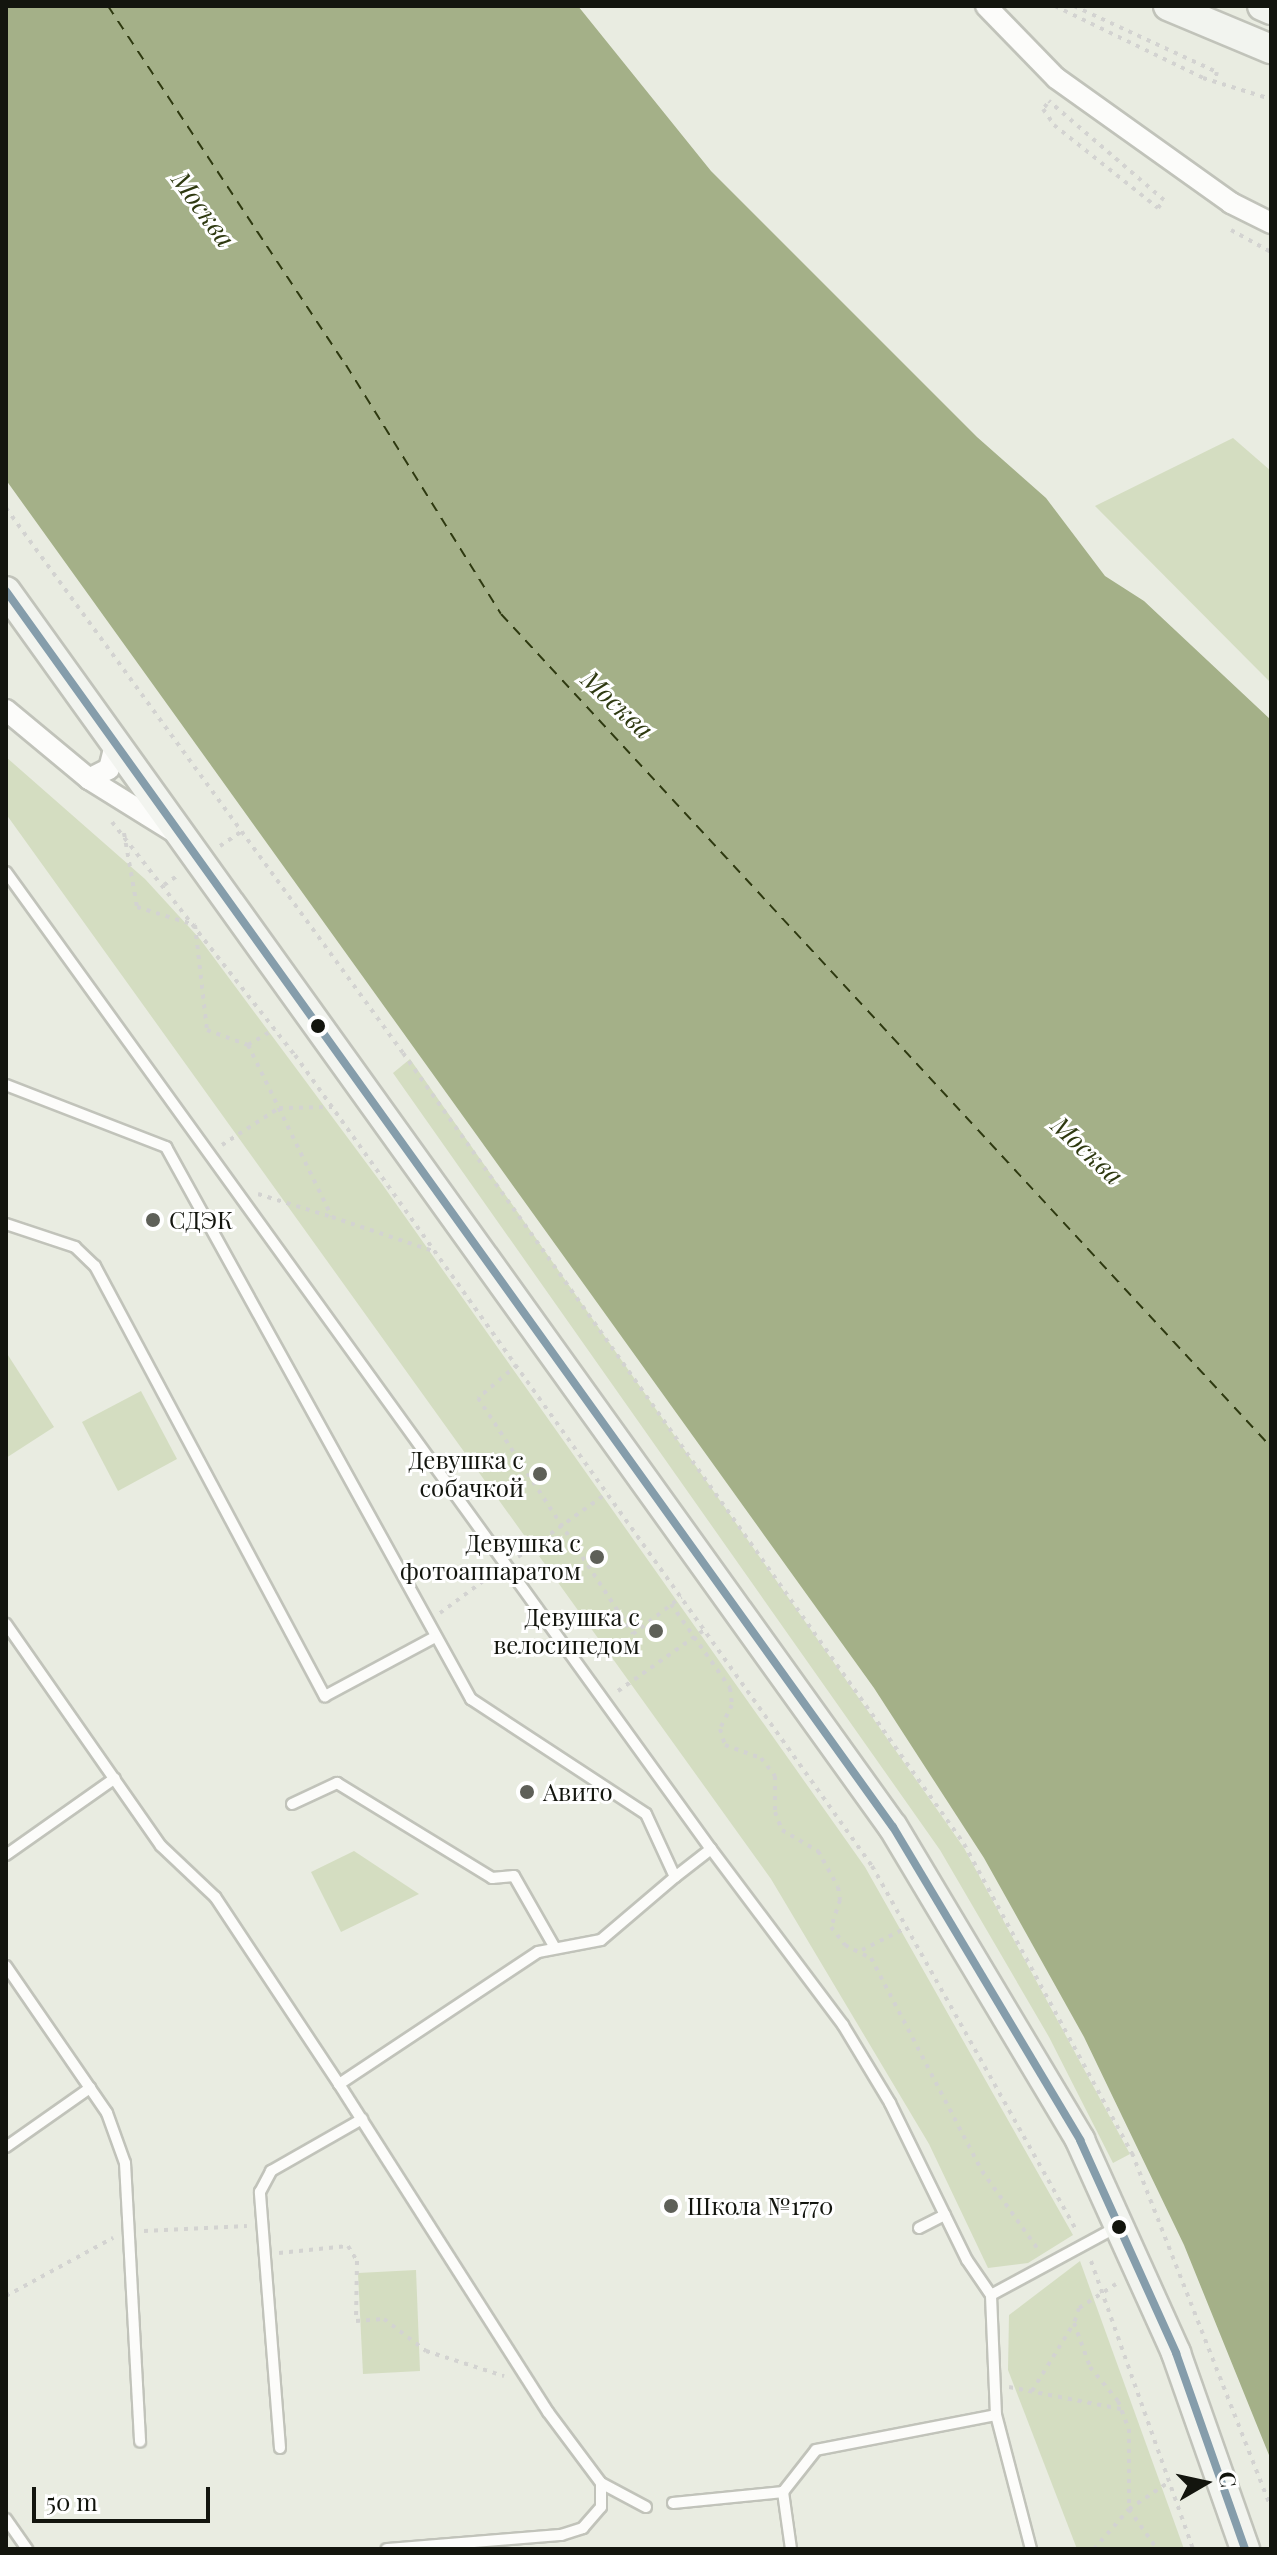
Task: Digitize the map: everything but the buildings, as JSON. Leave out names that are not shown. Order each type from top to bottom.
[{"type":"street","points":[[986,6],[1056,78],[1231,203],[1271,223]]},
{"type":"street","points":[[1168,6],[1271,49]]},
{"type":"street","points":[[1262,6],[1271,10]]},
{"type":"street","points":[[6,591],[190,843],[893,1827],[1040,2065],[1121,2224],[1176,2353],[1245,2549]]},
{"type":"street","points":[[6,710],[89,779],[190,843]]},
{"type":"street","points":[[89,779],[109,769],[116,741]]},
{"type":"lane","points":[[6,872],[711,1849],[843,2025],[890,2103],[945,2215],[991,2295],[996,2415],[1031,2549]]},
{"type":"lane","points":[[6,1085],[166,1147],[425,1624],[471,1699],[646,1814],[675,1877]]},
{"type":"lane","points":[[6,1224],[75,1247],[95,1266],[325,1696],[433,1638]]},
{"type":"lane","points":[[6,1624],[161,1846],[215,1897],[362,2119],[531,2385],[601,2483],[646,2507]]},
{"type":"lane","points":[[6,1855],[115,1778]]},
{"type":"lane","points":[[292,1804],[337,1783],[492,1878],[514,1876],[554,1946]]},
{"type":"lane","points":[[339,2084],[554,1946],[601,1940],[711,1849]]},
{"type":"lane","points":[[6,1966],[107,2113],[125,2163],[140,2442]]},
{"type":"lane","points":[[6,2147],[90,2088]]},
{"type":"lane","points":[[280,2448],[260,2192],[271,2171],[362,2119]]},
{"type":"lane","points":[[919,2228],[945,2215]]},
{"type":"lane","points":[[991,2295],[1121,2224]]},
{"type":"lane","points":[[673,2503],[783,2492],[816,2450],[996,2415]]},
{"type":"lane","points":[[387,2549],[561,2535],[583,2528],[601,2507],[601,2483]]},
{"type":"lane","points":[[783,2492],[791,2549]]},
{"type":"lane","points":[[6,2519],[27,2549]]},
{"type":"path","points":[[1055,6],[1214,82],[1271,99]]},
{"type":"path","points":[[1074,6],[1217,72],[1214,82]]},
{"type":"path","points":[[1047,104],[1043,109],[1054,125],[1158,208],[1164,200],[1053,108]]},
{"type":"path","points":[[6,508],[403,1053],[964,1844],[1132,2153],[1271,2508]]},
{"type":"path","points":[[195,925],[137,907],[124,831],[143,859],[195,925],[275,1029],[332,1107],[872,1866],[1085,2245],[1193,2549]]},
{"type":"path","points":[[195,925],[207,1030],[248,1045],[332,1217]]},
{"type":"path","points":[[248,1045],[275,1029]]},
{"type":"path","points":[[209,1154],[279,1108],[332,1107]]},
{"type":"path","points":[[233,1186],[436,1252]]},
{"type":"path","points":[[517,1365],[478,1398],[559,1527],[633,1634],[681,1597]]},
{"type":"path","points":[[525,1552],[607,1493]]},
{"type":"path","points":[[425,1624],[506,1565]]},
{"type":"path","points":[[671,1604],[730,1688],[732,1705],[720,1729],[725,1745],[754,1754],[769,1766],[775,1776],[775,1812],[782,1830],[818,1851],[838,1887],[840,1900],[831,1927],[845,1945],[861,1950],[871,1958],[982,2171],[1049,2264]]},
{"type":"path","points":[[604,1701],[704,1630]]},
{"type":"path","points":[[861,1950],[906,1928]]},
{"type":"path","points":[[6,2296],[129,2231],[262,2225]]},
{"type":"path","points":[[265,2255],[348,2246],[357,2261],[356,2321],[384,2319],[426,2351],[531,2385]]},
{"type":"path","points":[[1102,2292],[1079,2308],[1074,2323],[1032,2391],[1121,2409]]},
{"type":"path","points":[[1074,2323],[1090,2367],[1121,2409],[1129,2429],[1129,2509],[1157,2549]]},
{"type":"path","points":[[1094,2549],[1129,2509],[1170,2482]]},
{"type":"shaded area","points":[[1233,438],[1271,471],[1271,683],[1095,506]]},
{"type":"shaded area","points":[[6,757],[145,879],[200,939],[382,1184],[865,1867],[1073,2235],[1028,2263],[988,2268],[929,2144],[771,1879],[6,814]]},
{"type":"shaded area","points":[[410,1059],[964,1848],[1130,2154],[1113,2163],[1049,2037],[940,1850],[393,1073]]},
{"type":"shaded area","points":[[6,1352],[54,1427],[6,1458]]},
{"type":"shaded area","points":[[141,1391],[177,1459],[118,1491],[82,1422]]},
{"type":"shaded area","points":[[354,1851],[419,1894],[341,1932],[311,1872]]},
{"type":"shaded area","points":[[1080,2261],[1184,2549],[1077,2549],[1008,2370],[1009,2315]]},
{"type":"shaded area","points":[[416,2270],[420,2371],[363,2374],[358,2273]]},
{"type":"water","name":"Москва","points":[[6,6],[578,6],[711,171],[977,437],[1046,498],[1105,576],[1144,601],[1271,720],[1271,2460],[1184,2245],[1084,2037],[984,1858],[874,1688],[6,480]]},
{"type":"ferry route","points":[[108,6],[346,365],[501,614],[1271,1447]]},
{"type":"transit line","points":[[6,591],[893,1827],[1080,2140],[1176,2353],[1245,2549]]},
{"type":"place","name":"СДЭК","points":[[153,1220]]},
{"type":"place","name":"Девушка с собачкой","points":[[540,1474]]},
{"type":"place","name":"Девушка с фотоаппаратом","points":[[597,1557]]},
{"type":"place","name":"Девушка с велосипедом","points":[[656,1631]]},
{"type":"place","name":"Авито","points":[[527,1792]]},
{"type":"place","name":"Школа №1770","points":[[671,2206]]}]
